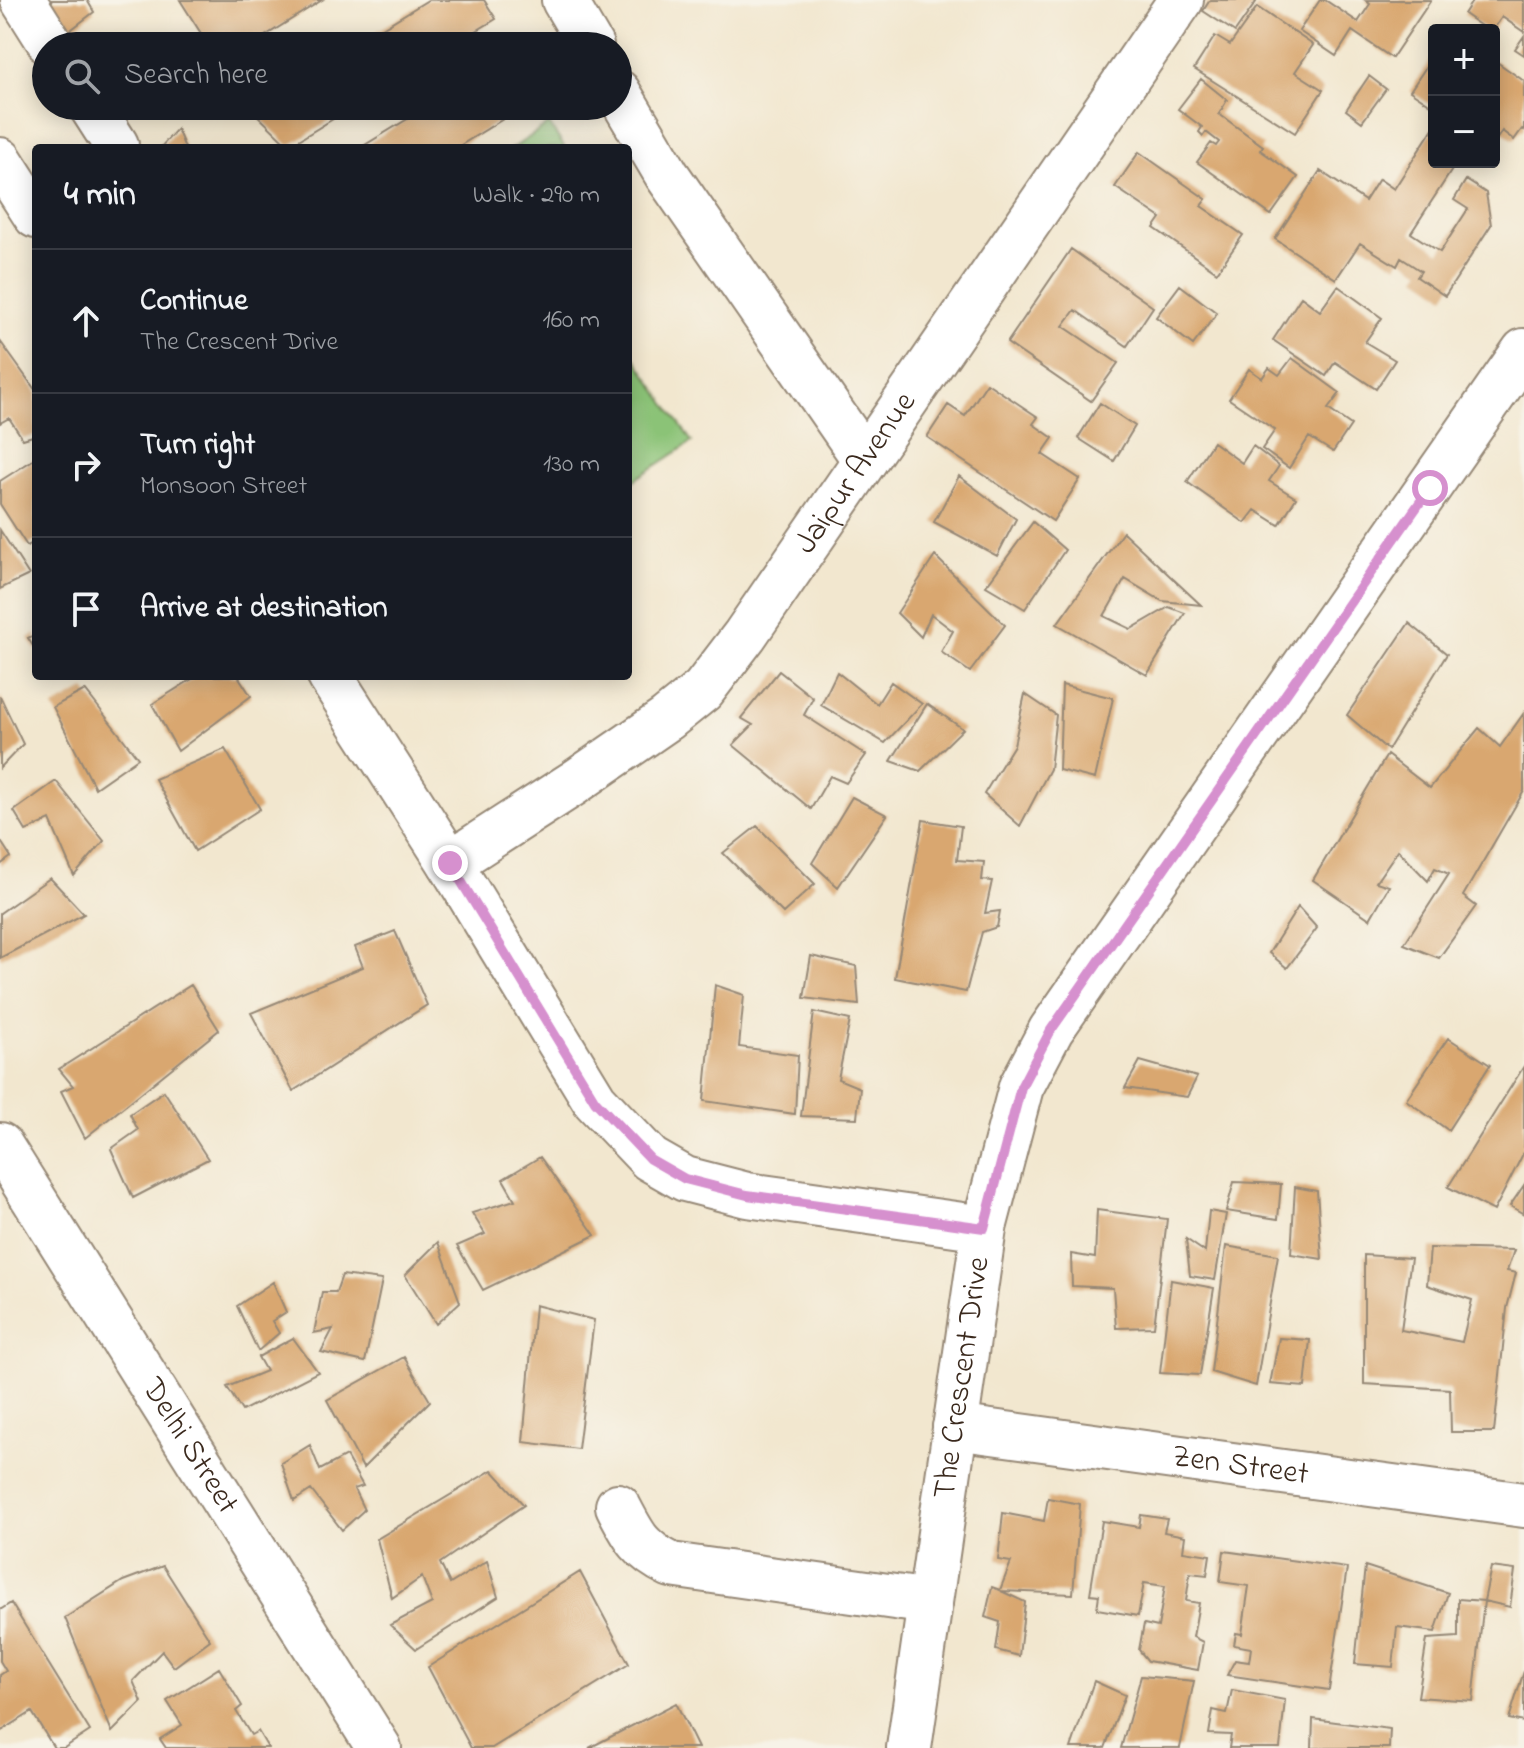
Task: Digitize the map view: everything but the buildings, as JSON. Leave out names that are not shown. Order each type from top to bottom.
[{"type":"street","points":[[23,0],[43,32]]},
{"type":"street","points":[[564,0],[583,32]]},
{"type":"street","name":"Jaipur Avenue","points":[[450,863],[574,783],[667,719],[703,690],[745,635],[1181,0]]},
{"type":"street","points":[[632,116],[667,175],[865,460]]},
{"type":"street","points":[[100,120],[115,144]]},
{"type":"street","points":[[0,160],[32,210]]},
{"type":"street","name":"The Crescent Drive","points":[[909,1748],[984,1228],[1021,1087],[1051,1030],[1524,351]]},
{"type":"street","points":[[333,680],[450,863],[595,1101],[624,1134],[657,1164],[685,1179],[747,1195],[984,1228]]},
{"type":"street","name":"Delhi Street","points":[[0,1145],[379,1748]]},
{"type":"street","name":"Zen Street","points":[[955,1427],[1524,1505]]},
{"type":"street","points":[[618,1506],[643,1548],[671,1565],[930,1602]]},
{"type":"green space","points":[[549,124],[562,144],[519,144]]},
{"type":"green space","points":[[632,354],[692,442],[632,481]]},
{"type":"route","points":[[450,863],[595,1101],[624,1134],[665,1170],[685,1179],[747,1195],[984,1228],[1021,1087],[1051,1030],[1430,488]]}]
